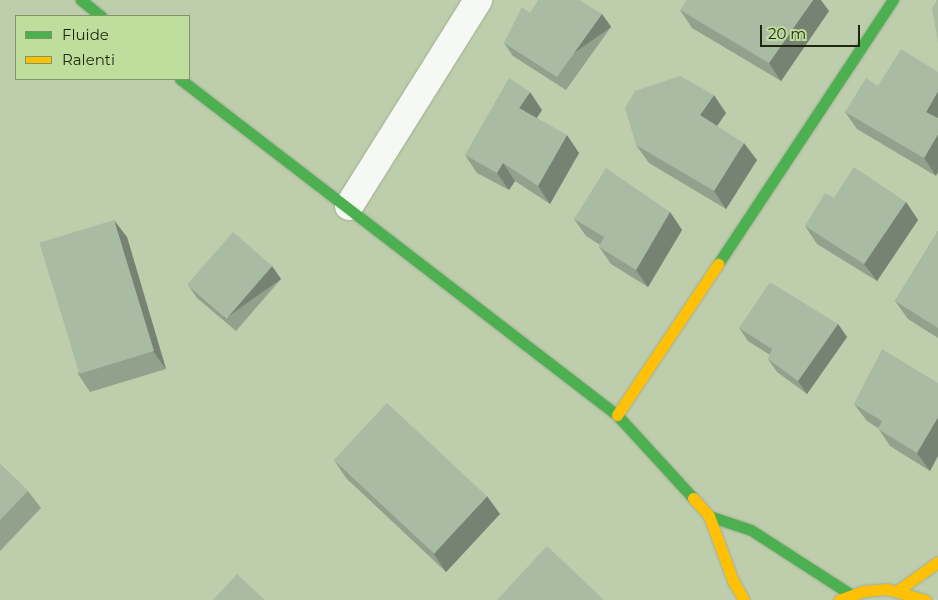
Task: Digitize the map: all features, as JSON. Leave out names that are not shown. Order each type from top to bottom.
[{"type":"street","points":[[81,0],[100,15]]},
{"type":"street","points":[[348,206],[478,0]]},
{"type":"street","points":[[617,416],[893,0]]},
{"type":"street","points":[[181,80],[348,206],[617,416],[709,516],[733,581],[744,600]]},
{"type":"street","points":[[709,516],[751,530],[852,595]]},
{"type":"street","points":[[897,591],[938,562]]},
{"type":"street","points":[[839,600],[864,591],[897,591],[926,600]]},
{"type":"building","points":[[538,0],[579,0],[602,14],[557,77],[504,43],[522,7],[530,13]]},
{"type":"building","points":[[687,0],[813,0],[769,63],[680,10]]},
{"type":"building","points":[[938,0],[938,42],[932,8]]},
{"type":"building","points":[[901,49],[938,72],[938,91],[926,112],[938,118],[938,134],[924,158],[845,112],[866,78],[878,86]]},
{"type":"building","points":[[680,76],[714,95],[700,115],[744,143],[714,191],[636,145],[625,108],[635,91]]},
{"type":"building","points":[[509,78],[530,92],[519,108],[567,135],[538,186],[503,163],[497,173],[465,155]]},
{"type":"building","points":[[854,167],[906,202],[864,264],[805,226],[825,193],[834,198]]},
{"type":"building","points":[[606,168],[670,212],[636,270],[599,247],[604,237],[574,219]]},
{"type":"building","points":[[114,220],[154,351],[79,374],[39,243]]},
{"type":"building","points":[[938,231],[938,328],[895,301]]},
{"type":"building","points":[[233,232],[272,266],[226,319],[187,285]]},
{"type":"building","points":[[770,282],[838,324],[798,381],[768,359],[772,349],[739,328]]},
{"type":"building","points":[[882,349],[938,383],[938,417],[917,453],[878,429],[882,421],[854,404]]},
{"type":"building","points":[[387,403],[487,496],[434,553],[334,460]]},
{"type":"building","points":[[0,464],[28,491],[0,520]]},
{"type":"building","points":[[547,546],[604,600],[497,600]]},
{"type":"building","points":[[237,574],[265,600],[213,600]]},
{"type":"traffic: fast","points":[[81,0],[100,15]]},
{"type":"traffic: fast","points":[[718,264],[893,0]]},
{"type":"traffic: fast","points":[[181,80],[617,415],[693,498]]},
{"type":"traffic: fast","points":[[709,516],[751,530],[852,595]]},
{"type":"traffic: slow","points":[[617,415],[718,264]]},
{"type":"traffic: slow","points":[[693,498],[709,516],[733,581],[744,600]]},
{"type":"traffic: slow","points":[[897,591],[938,562]]},
{"type":"traffic: slow","points":[[839,600],[864,591],[887,589],[925,600]]}]
